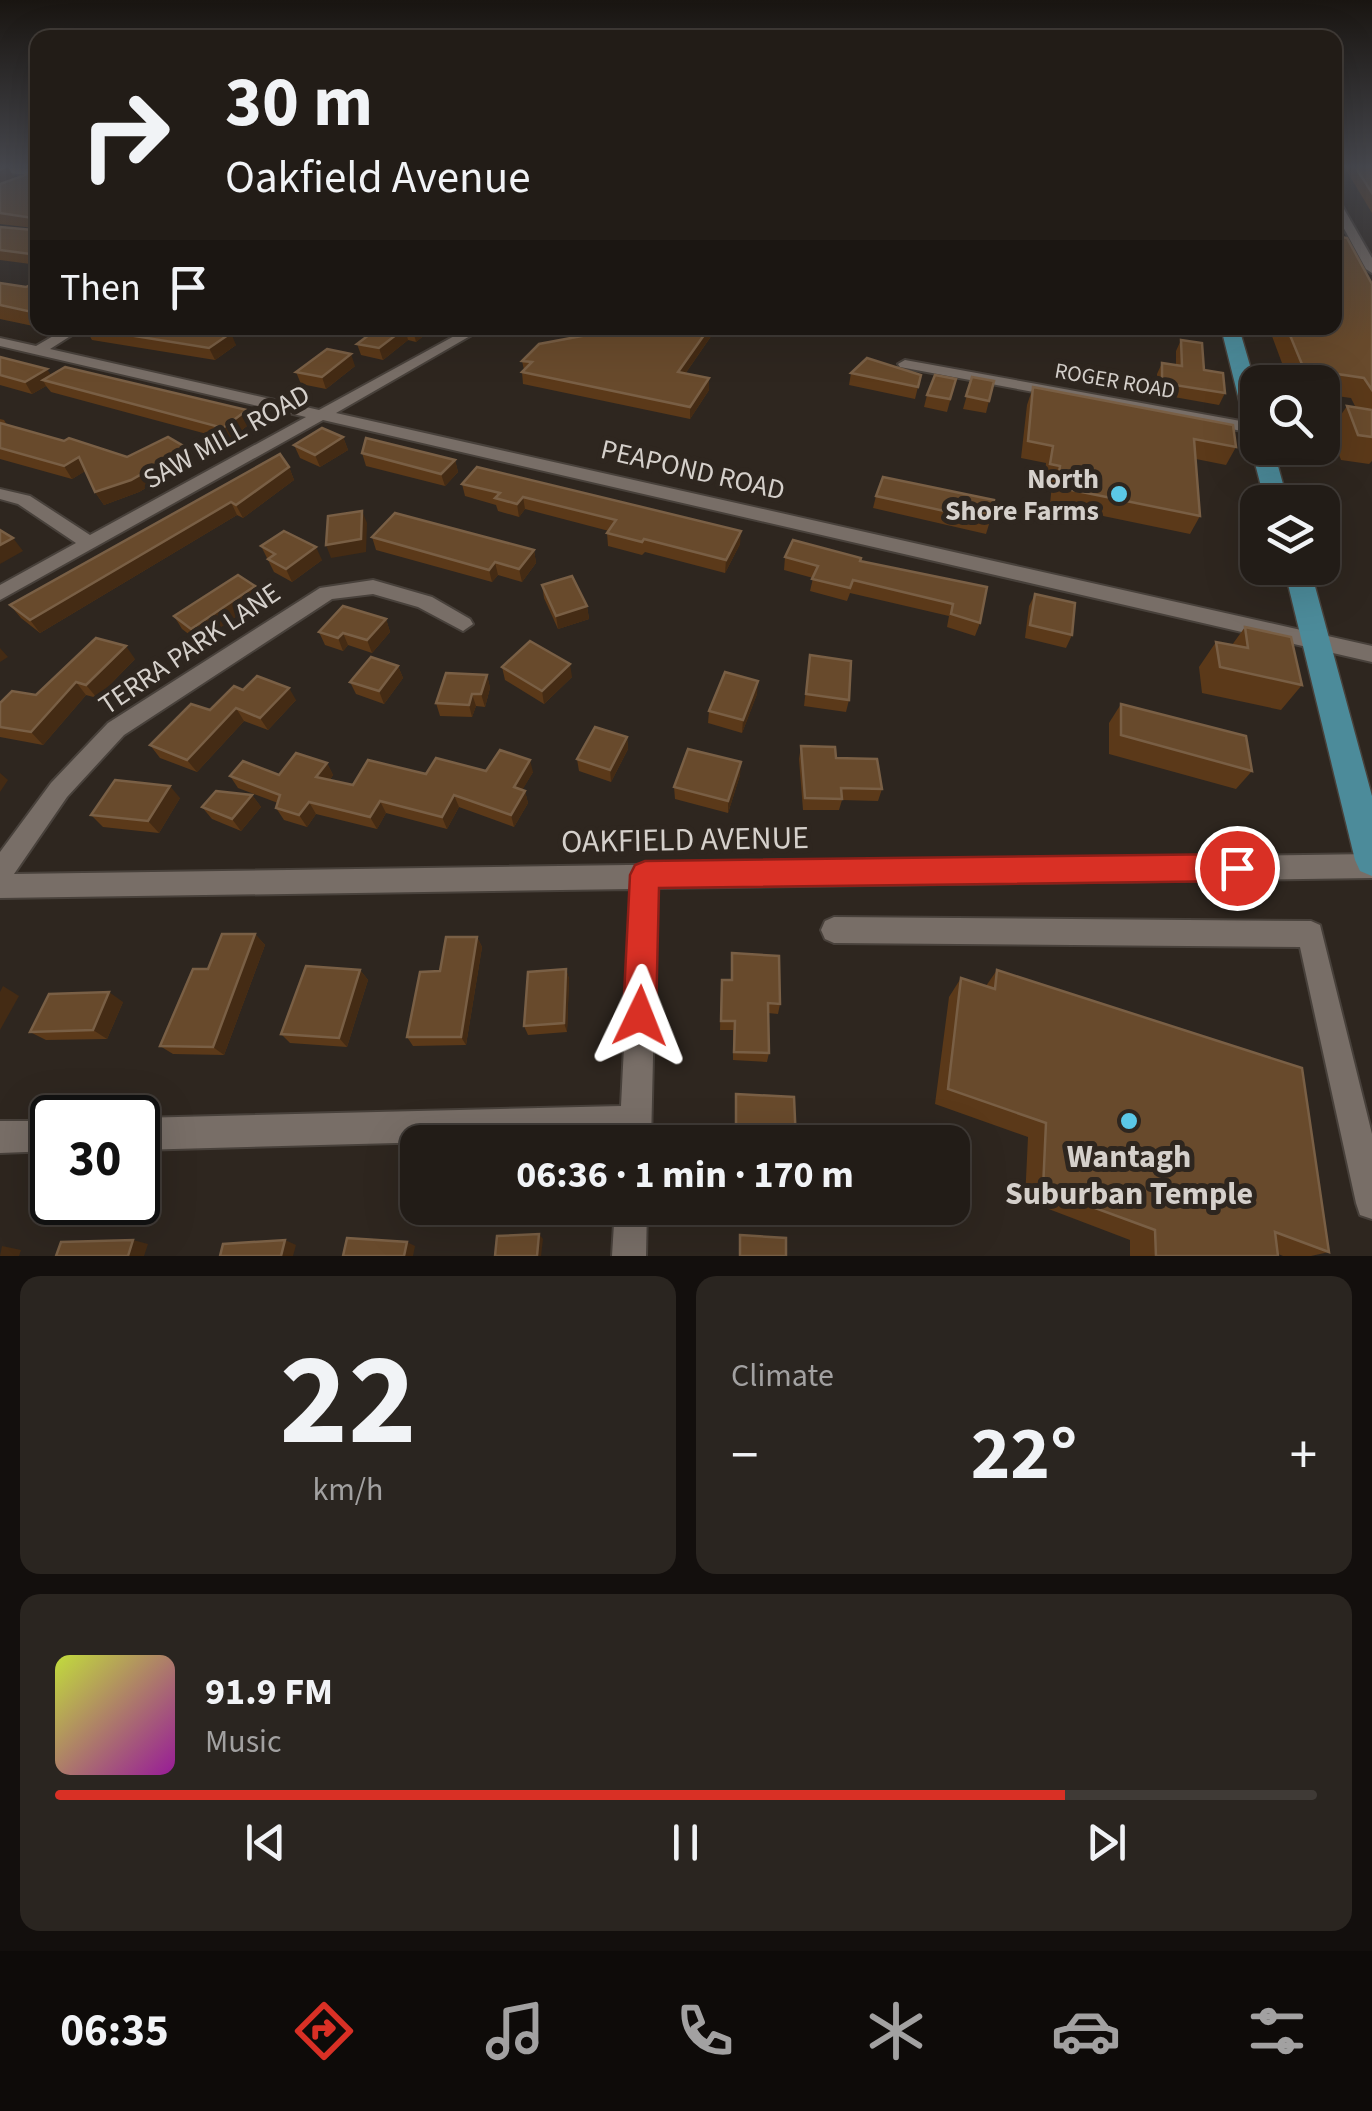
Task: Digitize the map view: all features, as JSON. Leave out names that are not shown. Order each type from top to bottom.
[{"type":"main road","points":[[1232,335],[1240,366]]},
{"type":"main road","points":[[1302,585],[1372,863]]},
{"type":"street","points":[[1347,224],[1372,269]]},
{"type":"street","points":[[39,350],[64,335]]},
{"type":"street","name":"SAW MILL ROAD","points":[[0,594],[465,335]]},
{"type":"street","name":"PEAPOND ROAD","points":[[0,342],[1372,654]]},
{"type":"street","name":"ROGER ROAD","points":[[906,364],[1240,427]]},
{"type":"street","points":[[0,494],[24,500],[89,544]]},
{"type":"street","name":"TERRA PARK LANE","points":[[0,873],[60,790],[116,729],[327,593],[373,587],[425,602],[463,624]]},
{"type":"street","name":"OAKFIELD AVENUE","points":[[0,886],[1372,863]]},
{"type":"street","points":[[635,1125],[645,875]]},
{"type":"street","points":[[834,930],[1311,934],[1372,1203]]},
{"type":"street","points":[[160,1134],[400,1133]]},
{"type":"street","points":[[0,1137],[30,1136]]},
{"type":"street","points":[[629,1256],[630,1225]]},
{"type":"building","points":[[0,227],[30,230],[30,254],[0,250]]},
{"type":"building","points":[[1342,237],[1347,238],[1372,284],[1372,390],[1364,378],[1340,374],[1340,365],[1302,365],[1290,335],[1342,335]]},
{"type":"building","points":[[0,283],[30,285],[30,312],[0,305]]},
{"type":"building","points":[[128,335],[228,335],[209,348]]},
{"type":"building","points":[[369,335],[396,335],[379,348],[357,344]]},
{"type":"building","points":[[587,335],[704,335],[678,372],[709,378],[690,407],[522,372],[532,362],[522,361],[539,344]]},
{"type":"building","points":[[1181,340],[1202,343],[1204,370],[1223,373],[1225,393],[1162,383],[1162,363],[1182,366]]},
{"type":"building","points":[[327,349],[351,354],[322,377],[296,372]]},
{"type":"building","points":[[0,357],[47,369],[25,382],[0,375]]},
{"type":"building","points":[[867,358],[921,375],[918,387],[851,373]]},
{"type":"building","points":[[65,367],[247,410],[223,428],[43,380]]},
{"type":"building","points":[[935,375],[956,379],[950,399],[927,395]]},
{"type":"building","points":[[972,377],[994,381],[989,401],[966,396]]},
{"type":"building","points":[[1033,387],[1233,425],[1236,447],[1194,439],[1200,516],[1057,487],[1060,466],[1050,464],[1053,446],[1028,441]]},
{"type":"building","points":[[1347,406],[1372,410],[1372,437],[1358,435]]},
{"type":"building","points":[[0,423],[64,441],[69,438],[127,457],[168,437],[187,448],[131,480],[95,492],[79,457],[64,466],[0,448]]},
{"type":"building","points":[[322,428],[343,437],[315,455],[294,445]]},
{"type":"building","points":[[366,438],[455,460],[441,474],[362,453]]},
{"type":"building","points":[[280,454],[289,467],[236,505],[231,502],[30,620],[10,605]]},
{"type":"building","points":[[477,467],[741,531],[726,560],[644,539],[642,542],[607,533],[616,520],[523,497],[517,504],[495,498],[500,493],[462,484]]},
{"type":"building","points":[[883,477],[994,500],[990,521],[876,496]]},
{"type":"building","points":[[362,511],[361,539],[326,545],[328,516]]},
{"type":"building","points":[[395,513],[534,550],[519,569],[495,562],[489,570],[372,537]]},
{"type":"building","points":[[0,530],[13,538],[0,545]]},
{"type":"building","points":[[284,531],[316,547],[286,569],[268,559],[275,554],[261,546]]},
{"type":"building","points":[[793,540],[861,558],[860,561],[987,587],[980,623],[951,614],[953,604],[853,580],[850,588],[812,579],[818,566],[785,557]]},
{"type":"building","points":[[238,575],[255,586],[191,629],[174,616]]},
{"type":"building","points":[[572,576],[587,606],[556,616],[542,585]]},
{"type":"building","points":[[1035,594],[1075,603],[1072,635],[1030,625]]},
{"type":"building","points":[[343,606],[386,619],[367,640],[319,632]]},
{"type":"building","points":[[1245,627],[1291,637],[1302,685],[1220,667],[1216,642],[1248,648]]},
{"type":"building","points":[[96,638],[126,646],[86,685],[76,682],[31,732],[0,727],[0,703],[12,691],[36,695]]},
{"type":"building","points":[[530,641],[570,664],[542,691],[502,667]]},
{"type":"building","points":[[810,655],[851,661],[849,700],[806,694]]},
{"type":"building","points":[[371,657],[398,666],[379,691],[350,682]]},
{"type":"building","points":[[725,672],[758,681],[743,720],[709,711]]},
{"type":"building","points":[[446,673],[487,675],[481,694],[472,694],[469,705],[436,703]]},
{"type":"building","points":[[257,676],[289,688],[260,718],[236,708],[187,760],[150,745],[191,704],[210,710],[234,686],[243,690]]},
{"type":"building","points":[[1121,704],[1246,736],[1252,771],[1121,735]]},
{"type":"building","points":[[595,727],[627,737],[610,770],[577,759]]},
{"type":"building","points":[[801,746],[835,747],[836,758],[877,759],[882,789],[841,788],[842,799],[805,798]]},
{"type":"building","points":[[688,749],[741,762],[728,801],[674,787]]},
{"type":"building","points":[[500,750],[530,760],[514,787],[525,791],[511,815],[454,795],[442,817],[380,801],[370,817],[309,802],[299,815],[276,808],[280,795],[230,776],[243,761],[279,775],[296,753],[327,763],[316,777],[353,785],[368,760],[426,774],[436,758],[486,771]]},
{"type":"building","points":[[115,780],[170,786],[148,821],[91,815]]},
{"type":"building","points":[[216,791],[252,795],[232,819],[202,807]]},
{"type":"building","points":[[222,934],[255,934],[213,1047],[160,1046],[193,969],[208,969]]},
{"type":"building","points":[[446,937],[477,937],[461,1037],[407,1037],[420,972],[440,971]]},
{"type":"building","points":[[732,953],[779,956],[780,1004],[768,1003],[769,1053],[734,1052],[735,1021],[721,1021],[722,980],[732,980]]},
{"type":"building","points":[[306,966],[360,970],[339,1038],[281,1034]]},
{"type":"building","points":[[566,969],[564,1023],[524,1026],[528,972]]},
{"type":"building","name":"Wantagh Suburban Temple","points":[[997,970],[1302,1068],[1329,1252],[1275,1232],[1278,1256],[1156,1256],[1155,1230],[1043,1189],[1046,1123],[948,1089],[961,978],[995,989]]},
{"type":"building","points":[[109,992],[93,1030],[30,1032],[49,994]]},
{"type":"building","points":[[736,1094],[794,1097],[795,1125],[736,1125]]},
{"type":"building","points":[[539,1234],[537,1256],[495,1256],[497,1236]]},
{"type":"building","points":[[740,1235],[786,1238],[786,1256],[740,1256]]},
{"type":"building","points":[[347,1238],[407,1242],[404,1256],[343,1256]]},
{"type":"building","points":[[133,1240],[128,1256],[56,1256],[61,1242]]},
{"type":"building","points":[[285,1240],[281,1256],[220,1256],[223,1244]]},
{"type":"place","name":"North Shore Farms","points":[[1119,494]]},
{"type":"place","name":"Wantagh Suburban Temple","points":[[1129,1121]]},
{"type":"route","points":[[640,1016],[645,875],[1237,868]]}]
